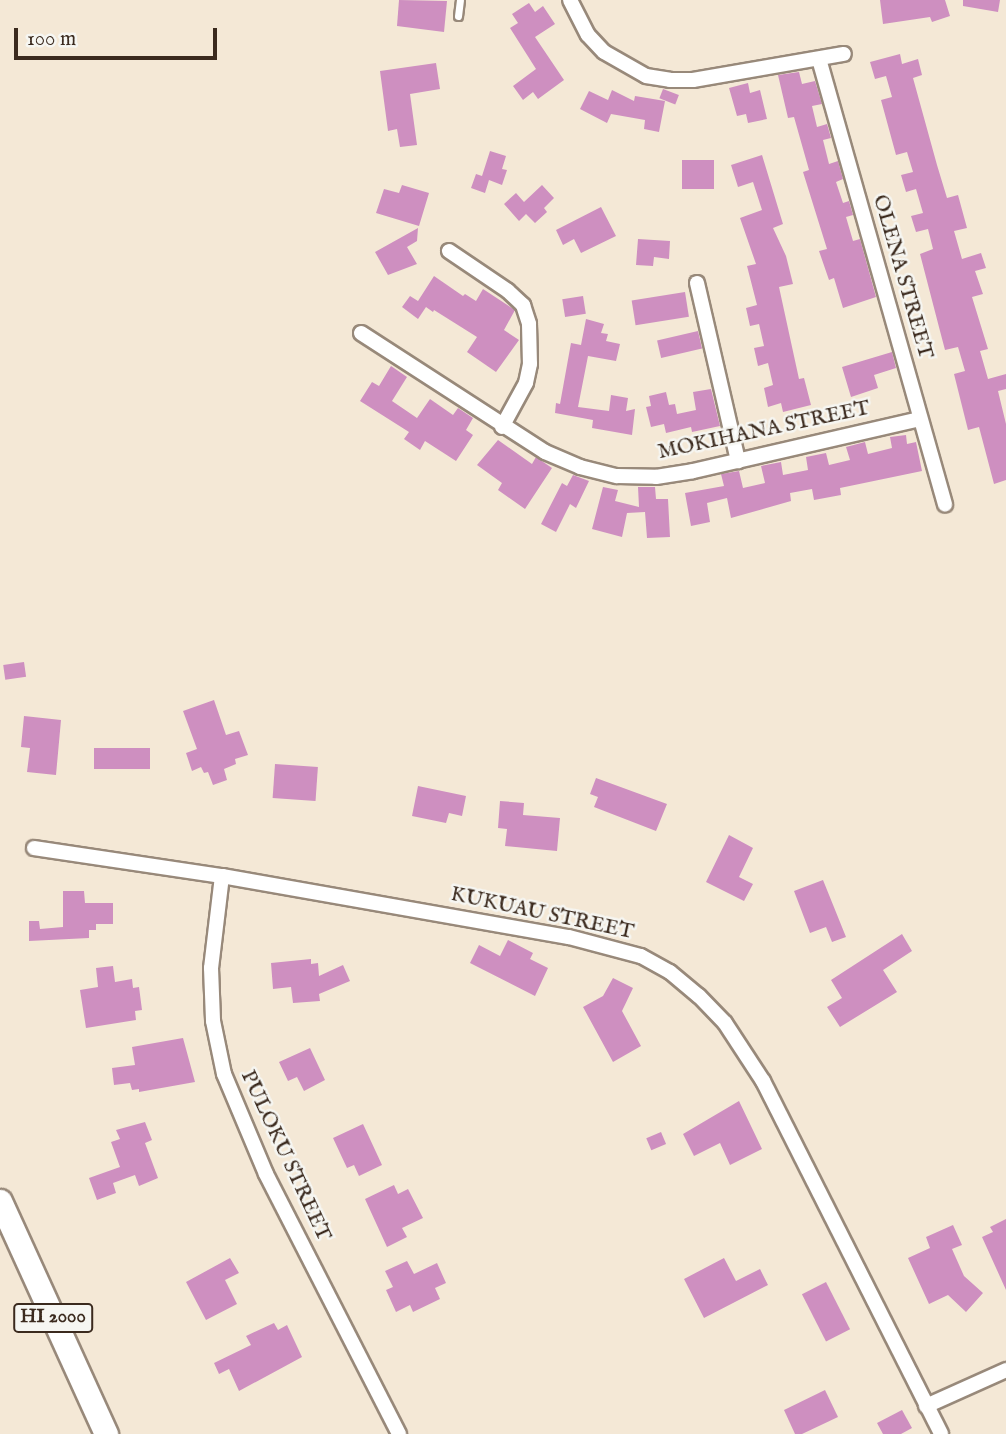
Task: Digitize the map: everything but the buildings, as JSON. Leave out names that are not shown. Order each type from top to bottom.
[{"type":"highway","name":"HI 2000","points":[[0,1201],[106,1434]]},
{"type":"street","points":[[570,0],[588,35],[604,52],[624,66],[646,75],[670,80],[694,80],[844,54]]},
{"type":"street","name":"OLENA STREET","points":[[819,59],[945,505]]},
{"type":"street","points":[[449,251],[508,291],[523,305],[526,314],[530,355],[526,383],[502,427]]},
{"type":"street","points":[[697,283],[738,461]]},
{"type":"street","name":"MOKIHANA STREET","points":[[361,333],[502,427],[545,452],[580,467],[617,476],[656,477],[920,419]]},
{"type":"street","name":"KUKUAU STREET","points":[[34,848],[222,876],[605,945],[640,956],[670,972],[699,996],[725,1023],[763,1081],[941,1434]]},
{"type":"street","name":"PULOKU STREET","points":[[222,876],[211,968],[213,1021],[224,1074],[266,1174],[399,1434]]},
{"type":"street","points":[[926,1406],[1006,1370]]},
{"type":"lane","points":[[458,16],[460,0]]}]
